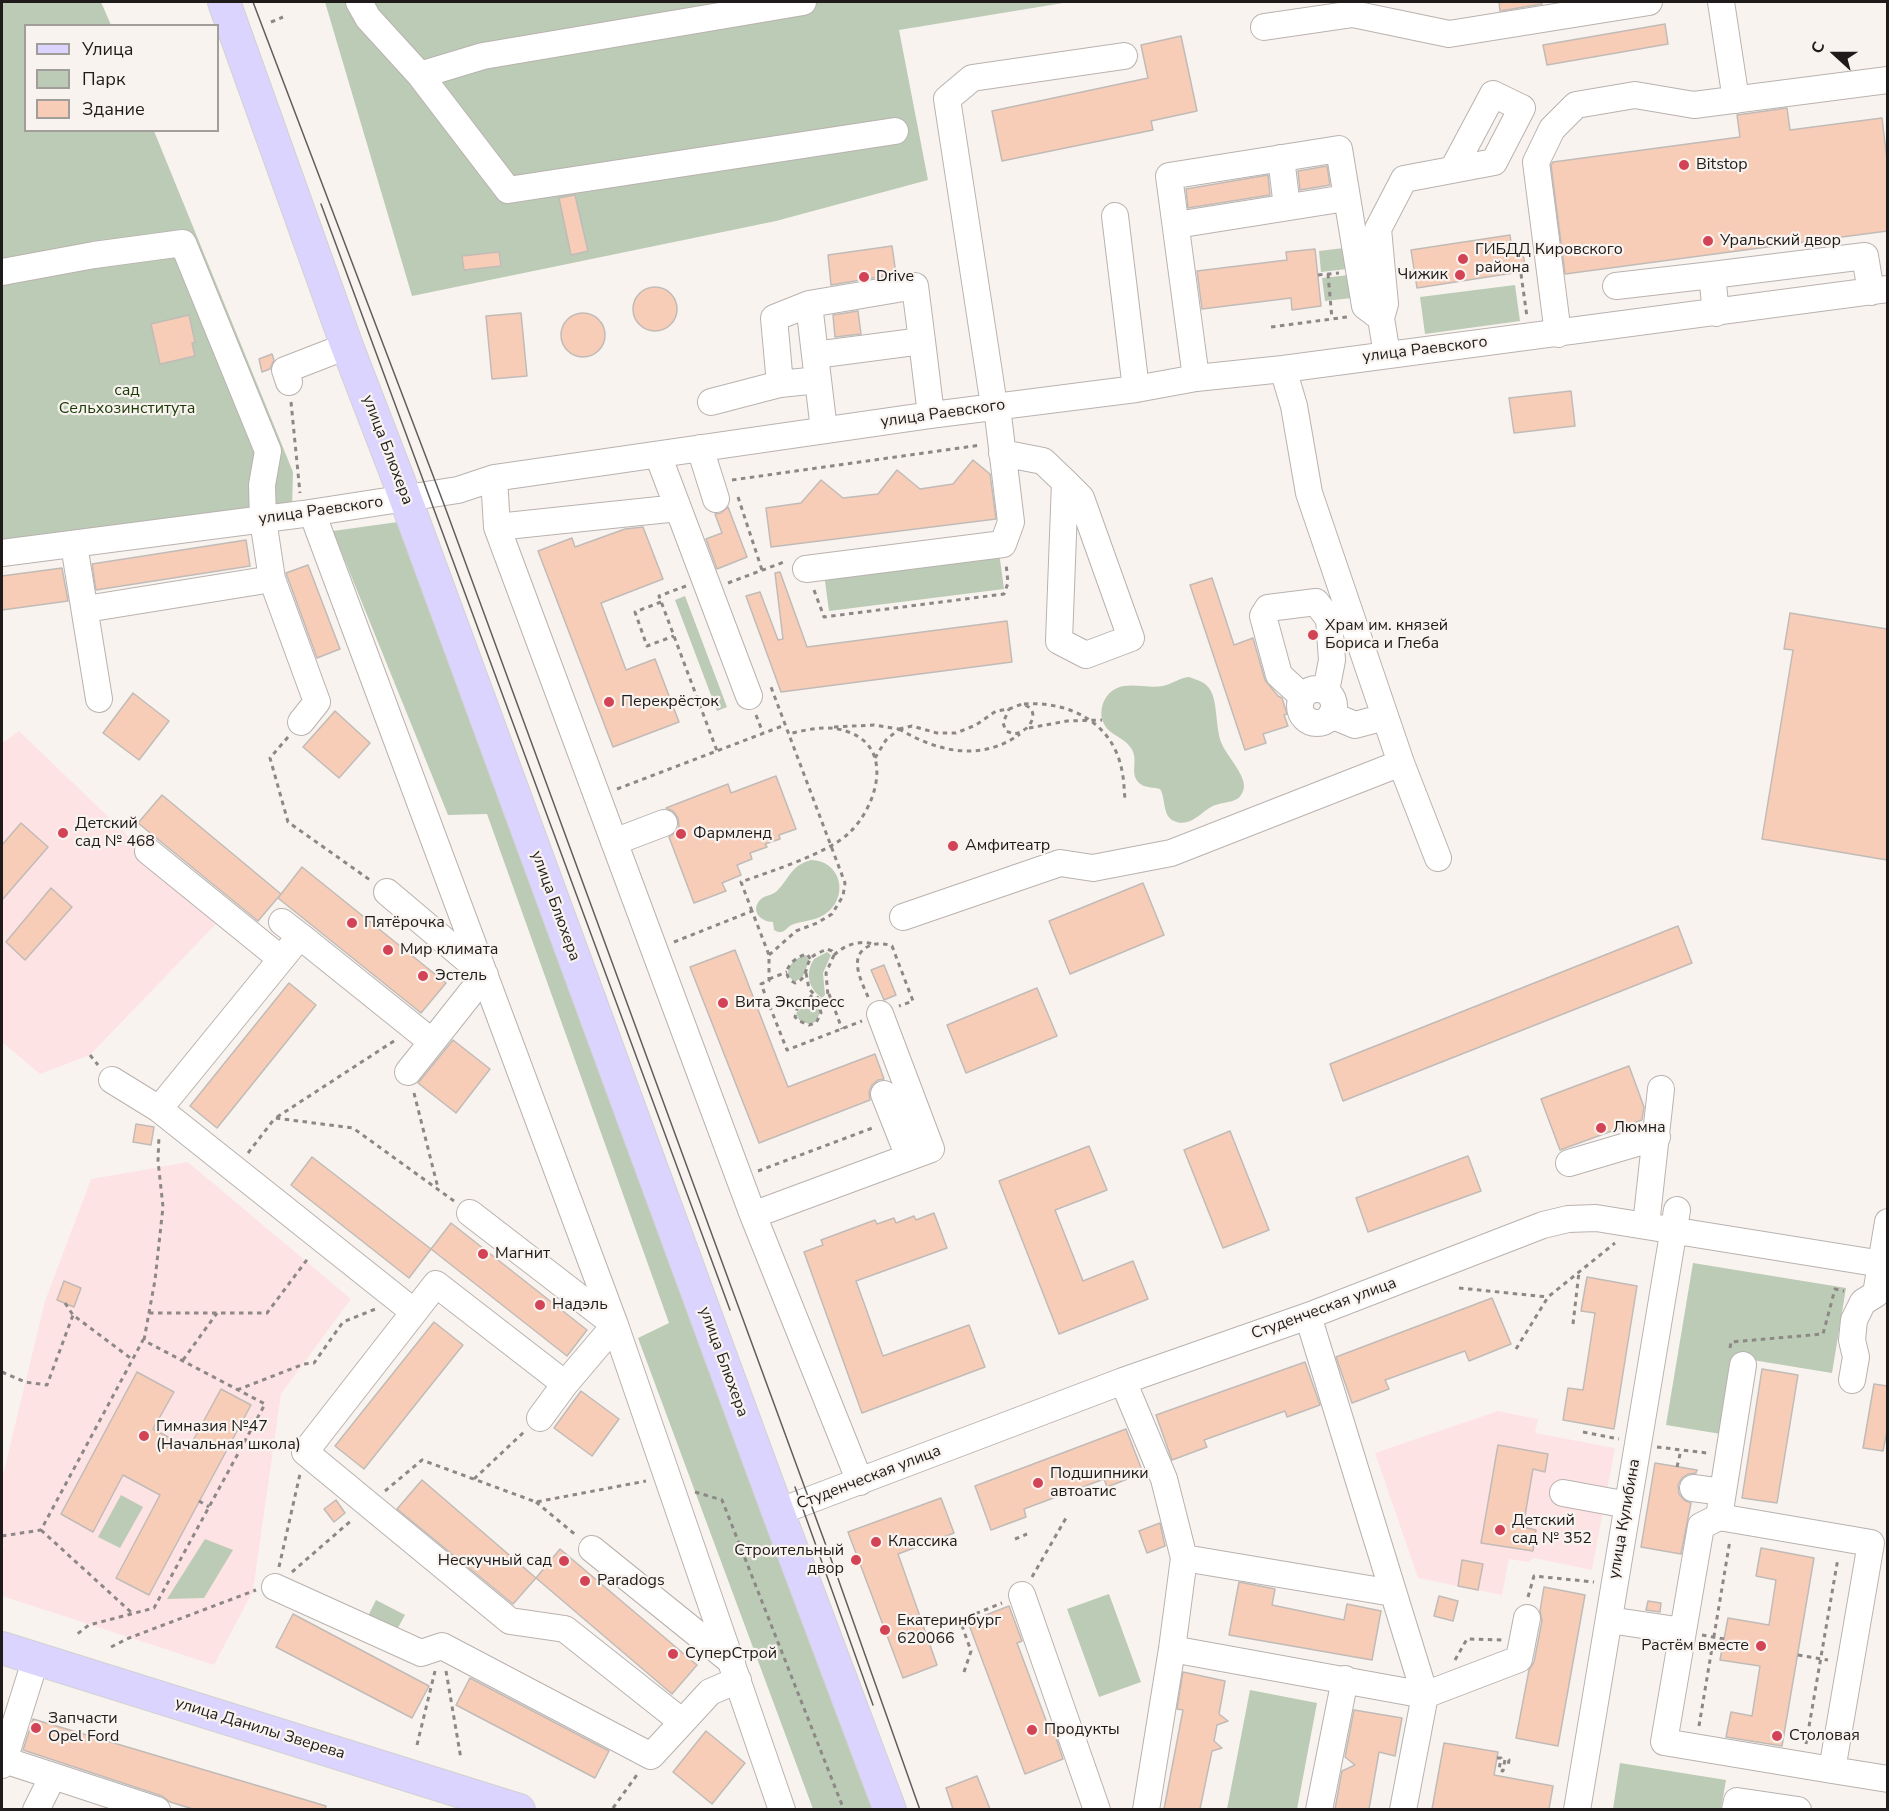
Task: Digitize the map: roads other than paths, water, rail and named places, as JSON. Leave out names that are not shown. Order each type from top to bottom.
[{"type":"main road","name":"улица Блюхера","points":[[224,2],[347,346],[890,1809]]},
{"type":"main road","name":"улица Данилы Зверева","points":[[2,1648],[519,1809]]},
{"type":"street","points":[[359,2],[368,18],[420,75],[508,190],[895,131]]},
{"type":"street","points":[[420,75],[483,56],[803,2]]},
{"type":"street","points":[[1264,27],[1353,14],[1449,34],[1649,2]]},
{"type":"street","points":[[1721,2],[1734,90]]},
{"type":"street","points":[[806,569],[1003,544],[1011,522],[997,407],[993,399],[947,99],[972,78],[1124,57]]},
{"type":"street","points":[[1558,334],[1536,162],[1552,129],[1576,105],[1635,95],[1694,105],[1734,90],[1887,81]]},
{"type":"street","points":[[1196,378],[1169,176],[1339,149],[1365,306],[1381,318]]},
{"type":"street","points":[[1281,158],[1287,207]]},
{"type":"street","points":[[1387,355],[1381,318],[1385,304],[1378,229],[1404,179],[1453,169]]},
{"type":"street","points":[[1176,225],[1346,198]]},
{"type":"street","points":[[1115,216],[1136,389]]},
{"type":"street","points":[[2,272],[94,255],[183,243],[268,451],[261,485],[263,520],[272,579],[317,702],[301,722]]},
{"type":"street","points":[[1643,321],[1627,284],[1865,256],[1879,290]]},
{"type":"street","points":[[1712,275],[1716,313]]},
{"type":"street","points":[[780,384],[774,318],[809,304],[915,286],[931,415]]},
{"type":"street","name":"улица Раевского","points":[[2,553],[263,520],[307,503],[405,499],[458,490],[494,478],[931,415],[1136,389],[1196,378],[1558,334],[1879,290]]},
{"type":"street","points":[[809,304],[824,430]]},
{"type":"street","points":[[711,402],[780,384],[816,367],[922,341]]},
{"type":"street","points":[[289,382],[285,370],[347,346]]},
{"type":"street","points":[[1283,369],[1294,406],[1309,493],[1401,763],[1438,858]]},
{"type":"street","points":[[1002,447],[1043,460],[1065,482],[1081,498],[1131,638],[1086,655],[1059,640],[1065,482]]},
{"type":"street","points":[[700,448],[713,491]]},
{"type":"street","points":[[658,455],[709,590],[759,688]]},
{"type":"street","points":[[494,478],[497,527],[753,1215],[860,1482]]},
{"type":"street","points":[[307,503],[486,975],[615,1324],[782,1809]]},
{"type":"street","points":[[497,527],[629,520],[678,508]]},
{"type":"street","points":[[74,544],[99,699]]},
{"type":"street","points":[[86,609],[272,579]]},
{"type":"street","points":[[1320,701],[1355,725],[1385,717]]},
{"type":"street","points":[[903,916],[1060,863],[1094,868],[1171,853],[1401,763]]},
{"type":"street","points":[[614,842],[664,823]]},
{"type":"street","points":[[148,851],[281,959]]},
{"type":"street","points":[[387,892],[486,975]]},
{"type":"street","points":[[159,1109],[281,959],[291,929],[424,1035]]},
{"type":"street","points":[[408,1072],[424,1035],[486,975]]},
{"type":"street","points":[[753,1215],[930,1149],[878,1015]]},
{"type":"street","points":[[111,1080],[159,1109],[406,1306]]},
{"type":"street","points":[[1646,1225],[1661,1089]]},
{"type":"street","points":[[884,1094],[909,1157]]},
{"type":"street","points":[[1569,1162],[1657,1137]]},
{"type":"street","points":[[470,1213],[615,1324]]},
{"type":"street","name":"Студенческая улица","points":[[778,1512],[1123,1381],[1308,1316],[1544,1225],[1568,1219],[1596,1218],[1646,1225],[1676,1220],[1884,1265]]},
{"type":"street","name":"улица Кулибина","points":[[1577,1809],[1628,1505],[1642,1480],[1676,1220]]},
{"type":"street","points":[[1852,1380],[1857,1357],[1852,1340],[1854,1320],[1863,1302],[1876,1294],[1884,1265],[1887,1222]]},
{"type":"street","points":[[565,1384],[436,1284],[406,1306],[305,1452],[510,1621],[565,1629],[681,1721]]},
{"type":"street","points":[[1308,1316],[1425,1695],[1403,1809]]},
{"type":"street","points":[[540,1418],[615,1324]]},
{"type":"street","points":[[1725,1526],[1723,1492],[1736,1359]]},
{"type":"street","points":[[1123,1381],[1164,1479],[1184,1558],[1146,1809]]},
{"type":"street","points":[[1694,1488],[1723,1492]]},
{"type":"street","points":[[1563,1493],[1628,1505]]},
{"type":"street","points":[[1832,1770],[1879,1545],[1725,1526],[1701,1526],[1664,1742],[1832,1770],[1887,1779]]},
{"type":"street","points":[[584,1541],[735,1671]]},
{"type":"street","points":[[1184,1558],[1394,1593]]},
{"type":"street","points":[[275,1587],[421,1653],[442,1646],[651,1756],[681,1721],[735,1671]]},
{"type":"street","points":[[1022,1595],[1097,1809]]},
{"type":"street","points":[[1172,1648],[1425,1695],[1519,1659],[1527,1618]]},
{"type":"street","points":[[1609,1620],[1683,1631]]},
{"type":"street","points":[[36,1658],[3,1763],[53,1776],[157,1809]]},
{"type":"street","points":[[1319,1809],[1345,1679]]},
{"type":"street","points":[[36,1809],[53,1776]]},
{"type":"street","points":[[1735,1809],[1737,1801],[1798,1809]]},
{"type":"tram line","points":[[253,2],[445,507],[835,1570],[920,1810]]},
{"type":"tram line","points":[[321,204],[730,1310]]},
{"type":"tram line","points":[[795,1487],[873,1705]]},
{"type":"place","name":"Bitstop","points":[[1684,165]]},
{"type":"place","name":"Уральский двор","points":[[1708,241]]},
{"type":"place","name":"ГИБДД Кировского района","points":[[1463,259]]},
{"type":"place","name":"Чижик","points":[[1460,275]]},
{"type":"place","name":"Drive","points":[[864,277]]},
{"type":"place","name":"Храм им. князей Бориса и Глеба","points":[[1313,635]]},
{"type":"place","name":"Перекрёсток","points":[[609,702]]},
{"type":"place","name":"Детский сад № 468","points":[[63,833]]},
{"type":"place","name":"Фармленд","points":[[681,834]]},
{"type":"place","name":"Амфитеатр","points":[[953,846]]},
{"type":"place","name":"Пятёрочка","points":[[352,923]]},
{"type":"place","name":"Мир климата","points":[[388,950]]},
{"type":"place","name":"Эстель","points":[[423,976]]},
{"type":"place","name":"Вита Экспресс","points":[[723,1003]]},
{"type":"place","name":"Люмна","points":[[1601,1128]]},
{"type":"place","name":"Магнит","points":[[483,1254]]},
{"type":"place","name":"Надэль","points":[[540,1305]]},
{"type":"place","name":"Гимназия №47 (Начальная школа)","points":[[144,1436]]},
{"type":"place","name":"Подшипники автоатис","points":[[1038,1483]]},
{"type":"place","name":"Детский сад № 352","points":[[1500,1530]]},
{"type":"place","name":"Классика","points":[[876,1542]]},
{"type":"place","name":"Строительный двор","points":[[856,1560]]},
{"type":"place","name":"Нескучный сад","points":[[564,1561]]},
{"type":"place","name":"Paradogs","points":[[585,1581]]},
{"type":"place","name":"Екатеринбург 620066","points":[[885,1630]]},
{"type":"place","name":"Растём вместе","points":[[1761,1646]]},
{"type":"place","name":"СуперСтрой","points":[[673,1654]]},
{"type":"place","name":"Запчасти Opel Ford","points":[[36,1728]]},
{"type":"place","name":"Продукты","points":[[1032,1730]]},
{"type":"place","name":"Столовая","points":[[1777,1736]]},
{"type":"park label","name":"сад Сельхозинститута","points":[[127,400]]}]
